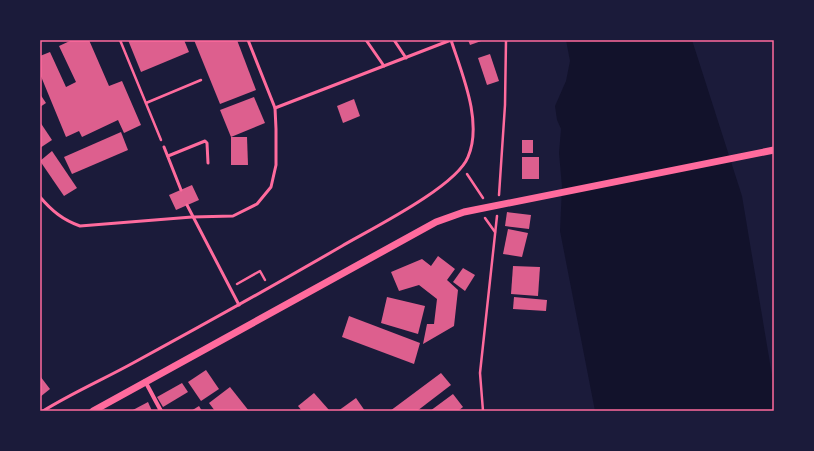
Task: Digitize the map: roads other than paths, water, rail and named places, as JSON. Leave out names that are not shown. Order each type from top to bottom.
[{"type":"street","points":[[93,411],[436,222],[464,212],[774,150]]},
{"type":"street","points":[[145,381],[161,411]]},
{"type":"lane","points":[[40,197],[58,215],[68,222],[80,226],[192,217],[233,216],[257,204],[271,187],[276,165],[274,108],[248,40]]},
{"type":"lane","points":[[366,40],[384,66]]},
{"type":"lane","points":[[394,40],[406,58]]},
{"type":"lane","points":[[43,411],[239,305],[431,193],[463,167],[468,157],[471,141],[472,107],[451,40],[274,108]]},
{"type":"lane","points":[[168,156],[205,141],[207,144],[208,162]]},
{"type":"lane","points":[[164,147],[181,190]]},
{"type":"lane","points":[[187,205],[239,305]]}]
